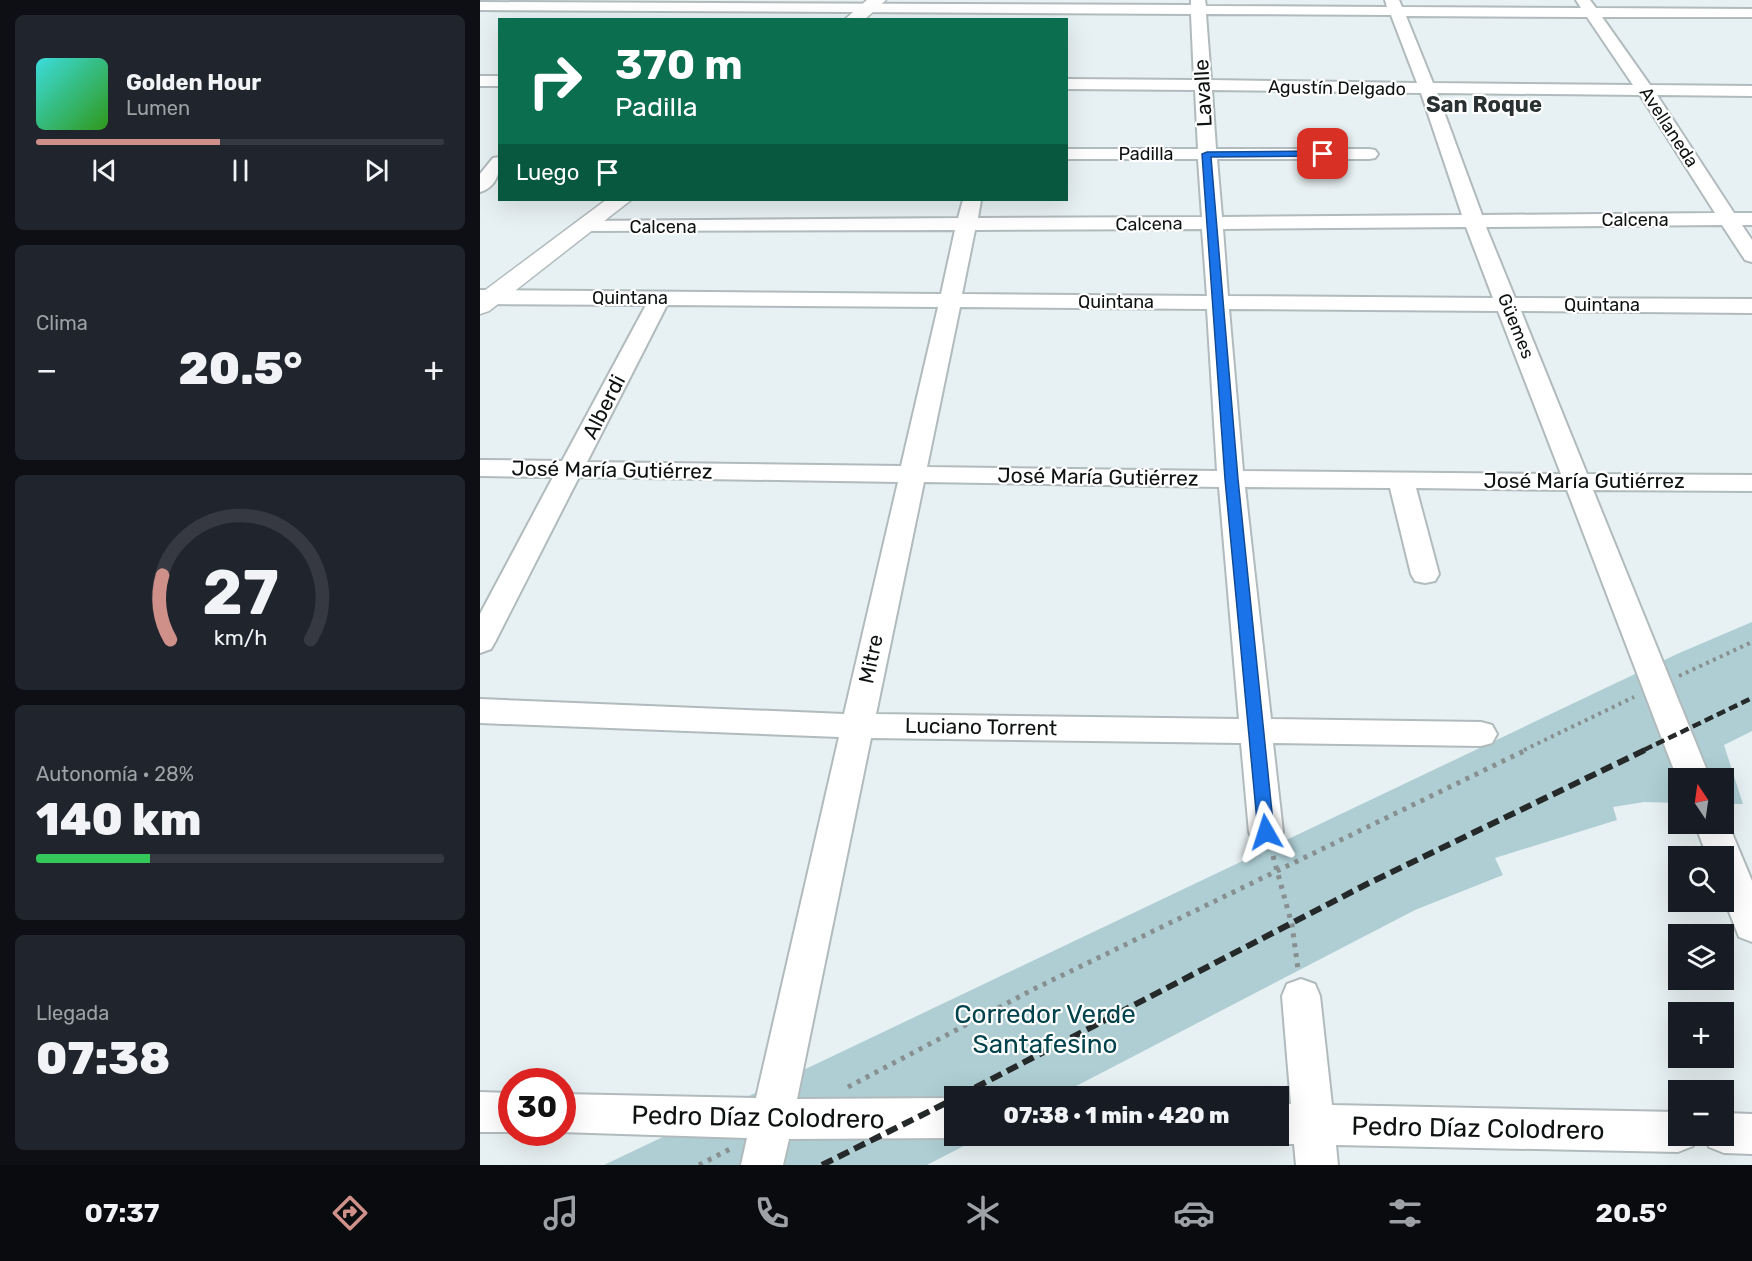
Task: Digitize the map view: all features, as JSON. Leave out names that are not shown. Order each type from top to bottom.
[{"type":"main road","points":[[854,18],[872,4]]},
{"type":"main road","points":[[484,300],[619,201]]},
{"type":"street","points":[[621,18],[633,3]]},
{"type":"street","points":[[480,6],[633,3],[872,4],[1012,15],[1063,5],[1587,6],[1752,13]]},
{"type":"street","name":"Lavalle","points":[[1199,5],[1217,303],[1231,479],[1266,832]]},
{"type":"street","name":"Güemes","points":[[1395,6],[1428,90],[1474,221],[1690,768]]},
{"type":"street","name":"Avellaneda","points":[[1587,6],[1646,91],[1752,256]]},
{"type":"street","points":[[480,81],[498,81]]},
{"type":"street","name":"Agustín Delgado","points":[[1068,84],[1428,90],[1752,91]]},
{"type":"street","name":"Padilla","points":[[1068,154],[1369,154]]},
{"type":"street","name":"Mitre","points":[[767,1138],[972,201]]},
{"type":"street","name":"Calcena","points":[[583,227],[1752,219]]},
{"type":"street","name":"Quintana","points":[[484,300],[660,298],[1752,306]]},
{"type":"street","name":"Alberdi","points":[[480,642],[660,298]]},
{"type":"street","name":"José María Gutiérrez","points":[[480,468],[1231,479],[1746,483]]},
{"type":"street","points":[[1401,480],[1425,574]]},
{"type":"street","points":[[1746,483],[1752,506]]},
{"type":"street","name":"Luciano Torrent","points":[[480,711],[857,726],[1481,734]]},
{"type":"street","points":[[1716,834],[1752,926]]},
{"type":"street","points":[[1302,996],[1296,1124],[1317,1165]]},
{"type":"street","points":[[480,1113],[498,1113]]},
{"type":"street","name":"Pedro Díaz Colodrero","points":[[576,1116],[767,1138],[944,1119]]},
{"type":"street","name":"Pedro Díaz Colodrero","points":[[1296,1124],[1668,1132]]},
{"type":"street","points":[[1734,1133],[1752,1134]]},
{"type":"path","points":[[837,1093],[1034,989],[1752,642]]},
{"type":"path","points":[[1266,832],[1292,925],[1302,996]]},
{"type":"path","points":[[699,1165],[767,1138]]},
{"type":"green space","name":"Corredor Verde Santafesino","points":[[1752,622],[1752,731],[1724,745],[1731,768],[1668,768],[1668,803],[1644,802],[1613,807],[1617,820],[1495,858],[1503,875],[1415,910],[1076,1086],[944,1086],[944,1146],[964,1146],[927,1165],[604,1165],[1677,654]]},
{"type":"green space","name":"Corredor Verde Santafesino","points":[[1734,776],[1743,804],[1734,804]]},
{"type":"railway","points":[[1644,750],[1752,698]]},
{"type":"railway","points":[[978,1086],[1367,884],[1647,749]]},
{"type":"railway","points":[[822,1165],[944,1104]]},
{"type":"district","name":"San Roque","points":[[1484,104]]},
{"type":"route","points":[[1266,832],[1231,479],[1207,154],[1323,154]]}]
